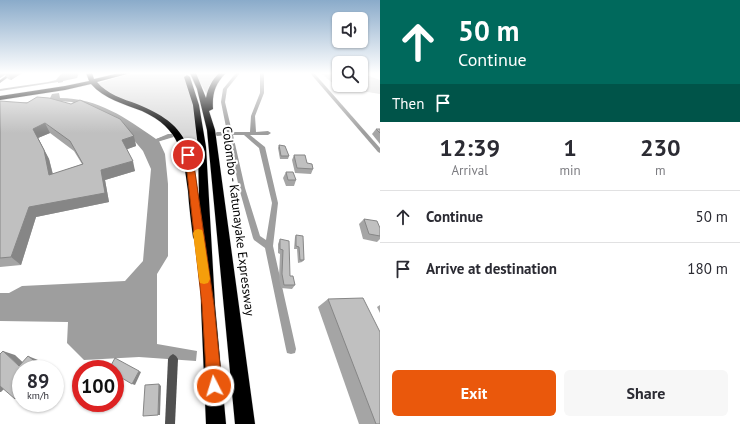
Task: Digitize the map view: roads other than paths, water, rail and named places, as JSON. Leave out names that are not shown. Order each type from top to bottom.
[{"type":"highway","points":[[0,95],[20,93]]},
{"type":"highway","points":[[0,98],[33,93]]},
{"type":"highway","points":[[105,93],[142,109],[160,119],[174,131],[185,147],[191,172],[208,305]]},
{"type":"highway","points":[[192,93],[196,105],[202,147],[208,305],[216,424]]},
{"type":"highway","name":"Colombo - Katunayake Expressway","points":[[201,93],[211,130],[245,424]]},
{"type":"highway","points":[[210,93],[211,130]]},
{"type":"street","points":[[170,424],[173,360]]},
{"type":"waterway","points":[[224,93],[223,102],[230,134]]},
{"type":"waterway","points":[[253,133],[253,116],[262,93]]},
{"type":"waterway","points":[[329,93],[380,151]]},
{"type":"waterway","points":[[230,134],[246,133]]},
{"type":"waterway","points":[[246,133],[262,147],[275,203],[269,246]]},
{"type":"waterway","points":[[246,133],[268,133]]},
{"type":"waterway","points":[[217,134],[230,134]]},
{"type":"waterway","points":[[230,134],[242,188],[257,238],[269,246]]},
{"type":"waterway","points":[[157,140],[168,136],[174,136]]},
{"type":"waterway","points":[[269,246],[291,349]]}]
